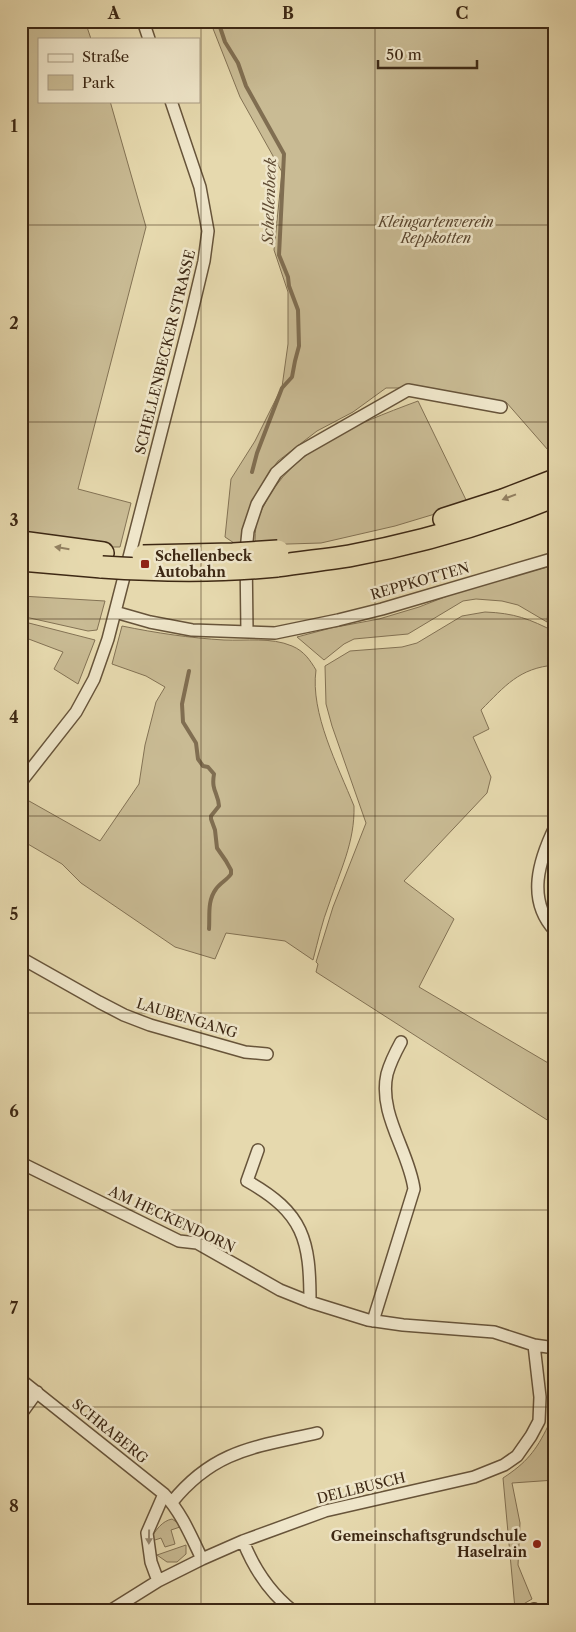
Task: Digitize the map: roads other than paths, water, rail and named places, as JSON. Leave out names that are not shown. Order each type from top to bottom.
[{"type":"highway","points":[[277,558],[418,526],[503,500],[555,480]]},
{"type":"highway","points":[[21,560],[103,560],[134,556],[233,554],[277,558],[348,556],[414,542],[479,523],[555,496]]},
{"type":"highway","points":[[21,542],[103,560]]},
{"type":"street","points":[[143,21],[149,38]]},
{"type":"street","name":"SCHELLENBECKER STRASSE","points":[[21,782],[76,712],[94,678],[108,639],[204,261],[208,231],[200,187],[171,102]]},
{"type":"street","points":[[115,612],[150,622],[192,630],[247,632],[246,551],[248,531],[258,504],[276,473],[295,456],[408,390],[501,407]]},
{"type":"street","name":"REPPKOTTEN","points":[[247,632],[275,633],[293,630],[382,609],[555,558]]},
{"type":"street","points":[[555,827],[543,855],[538,874],[537,890],[541,910],[555,931]]},
{"type":"street","name":"LAUBENGANG","points":[[21,958],[98,1002],[150,1025],[246,1052],[267,1054]]},
{"type":"street","points":[[373,1321],[414,1189],[409,1167],[390,1117],[386,1087],[391,1062],[401,1042]]},
{"type":"street","points":[[258,1150],[248,1181],[280,1202],[299,1226],[307,1246],[310,1266],[310,1302]]},
{"type":"street","name":"AM HECKENDORN","points":[[21,1163],[180,1241],[197,1243],[280,1290],[310,1302],[373,1321],[494,1332],[534,1345],[555,1348]]},
{"type":"street","name":"DELLBUSCH","points":[[110,1611],[158,1581],[243,1541],[325,1511],[474,1477],[504,1465],[517,1456],[539,1421],[540,1397],[534,1345]]},
{"type":"street","name":"SCHRABERG","points":[[21,1380],[168,1498],[185,1524],[202,1559]]},
{"type":"street","points":[[21,1414],[37,1392]]},
{"type":"street","points":[[158,1581],[151,1562],[147,1533],[168,1498],[220,1460],[245,1449],[317,1433]]},
{"type":"street","points":[[243,1541],[260,1577],[276,1596],[293,1611]]},
{"type":"waterway","name":"Schellenbeck","points":[[218,21],[225,42],[238,63],[246,86],[284,154],[279,255],[298,310],[299,346],[292,377],[282,388],[257,453],[252,472]]},
{"type":"waterway","name":"Schellenbeck","points":[[189,671],[182,704],[183,722],[196,743],[198,759],[203,766],[208,767],[214,774],[213,784],[219,806],[211,816],[211,819],[215,830],[217,848],[231,870],[231,874],[218,887],[211,898],[209,929]]},
{"type":"place","name":"Schellenbeck Autobahn","points":[[145,564]]},
{"type":"place","name":"Gemeinschaftsgrundschule Haselrain","points":[[537,1544]]},
{"type":"park label","name":"Kleingartenverein Reppkotten","points":[[436,230]]}]
